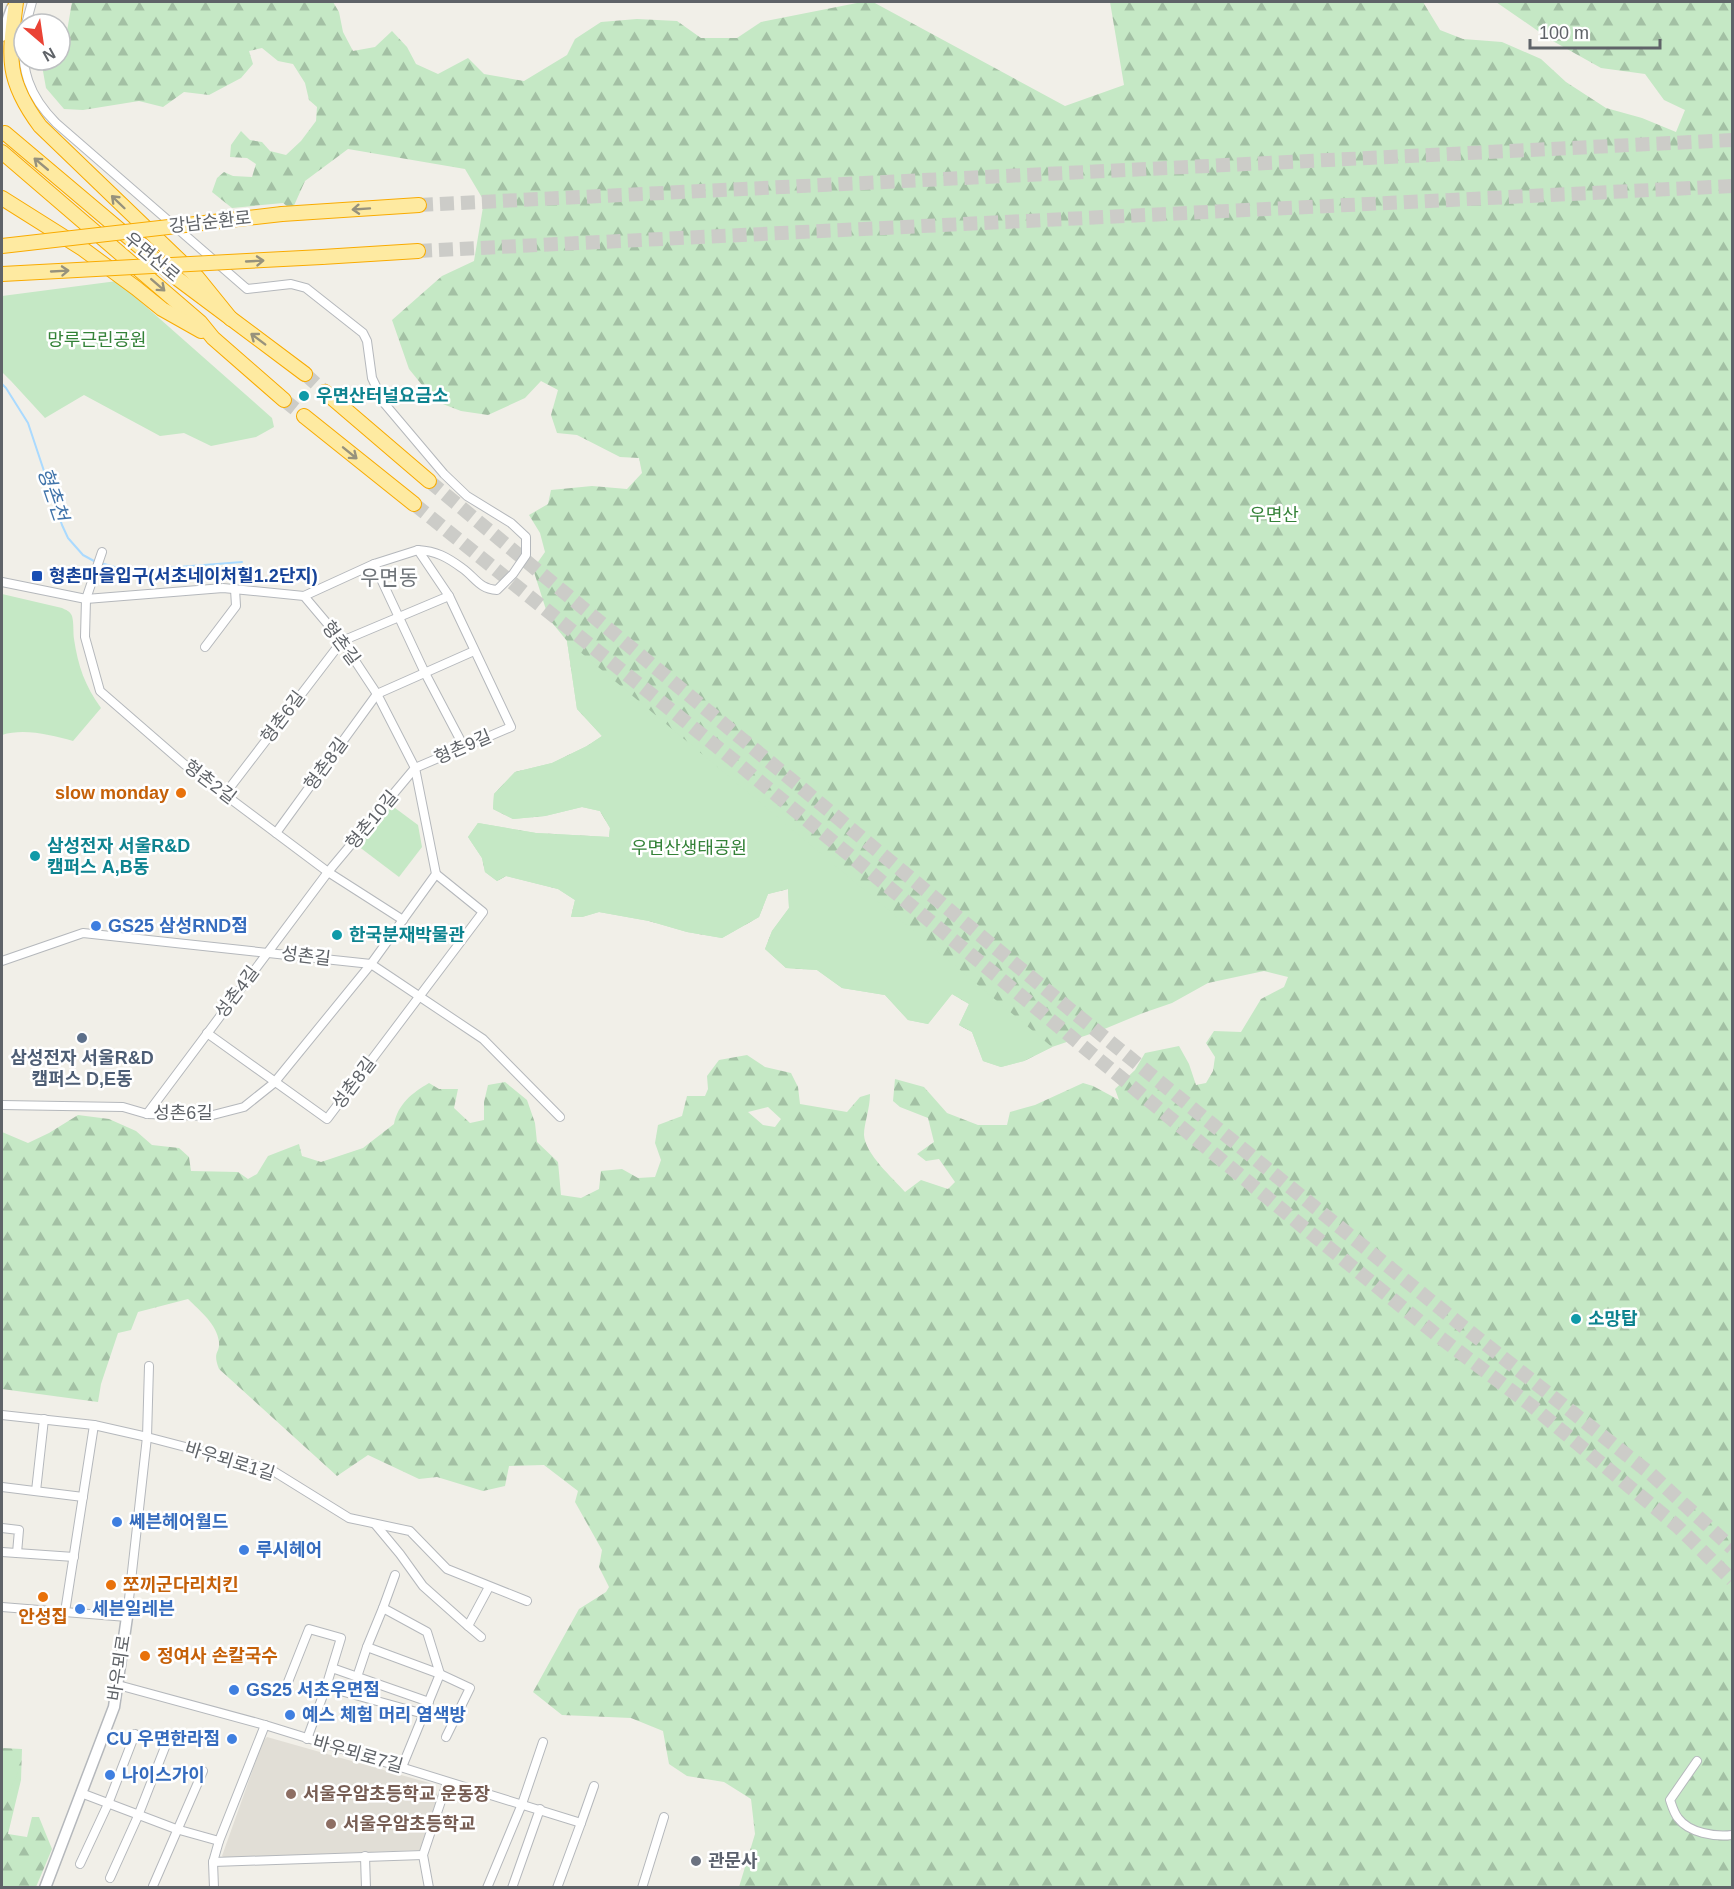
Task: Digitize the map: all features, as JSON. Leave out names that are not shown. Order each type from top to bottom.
[{"type":"highway","points":[[15,2],[11,40],[12,70],[18,91],[27,109],[39,126],[197,278],[231,319]]},
{"type":"highway","name":"우면산로","points":[[5,133],[178,279],[305,374]]},
{"type":"highway","name":"우면산로","points":[[2,152],[200,322],[213,338],[284,400]]},
{"type":"highway","points":[[2,198],[83,249],[162,309],[213,338]]},
{"type":"highway","name":"강남순환로","points":[[2,246],[282,214],[419,205]]},
{"type":"highway","points":[[2,274],[418,252]]},
{"type":"highway","points":[[325,392],[429,481]]},
{"type":"highway","points":[[304,416],[414,504]]},
{"type":"street","points":[[2,36],[15,2]]},
{"type":"street","points":[[2,582],[86,598],[223,588],[304,596],[374,564],[418,550],[434,551],[462,568],[486,590],[497,590],[513,574],[526,555],[526,537],[511,523],[467,496],[444,474],[384,403],[372,378],[367,341],[363,333],[306,288],[291,284],[247,290],[56,123],[43,110],[27,79],[26,72]]},
{"type":"street","points":[[377,694],[474,651],[448,596],[418,550]]},
{"type":"street","name":"형촌2길","points":[[102,552],[86,598],[85,637],[100,691],[184,764],[328,872],[403,920]]},
{"type":"street","points":[[374,564],[424,673],[464,747]]},
{"type":"street","points":[[205,647],[236,606],[235,589]]},
{"type":"street","name":"형촌길","points":[[304,596],[342,641],[377,694],[415,768],[436,874]]},
{"type":"street","points":[[342,641],[448,596]]},
{"type":"street","name":"형촌6길","points":[[225,794],[342,641]]},
{"type":"street","name":"형촌9길","points":[[415,768],[511,727],[474,651]]},
{"type":"street","name":"형촌8길","points":[[276,833],[377,694]]},
{"type":"street","name":"형촌10길","points":[[267,952],[328,872],[415,768]]},
{"type":"street","points":[[371,964],[436,874],[483,912],[420,996]]},
{"type":"street","name":"성촌길","points":[[2,961],[83,933],[371,964],[483,1039],[560,1117]]},
{"type":"street","name":"성촌4길","points":[[147,1114],[267,952]]},
{"type":"street","name":"성촌6길","points":[[2,1105],[123,1107],[147,1114],[209,1116],[244,1107],[274,1083],[371,964]]},
{"type":"street","name":"성촌8길","points":[[274,1083],[327,1119],[420,996]]},
{"type":"street","name":"성촌4길","points":[[207,1033],[274,1083]]},
{"type":"street","name":"바우뫼로","points":[[45,1887],[114,1707],[127,1617],[147,1437],[149,1366]]},
{"type":"street","name":"바우뫼로1길","points":[[2,1415],[94,1425],[270,1469],[349,1518],[410,1531],[447,1569],[527,1601]]},
{"type":"street","points":[[36,1491],[44,1419]]},
{"type":"street","points":[[65,1612],[94,1425]]},
{"type":"street","points":[[2,1487],[83,1497]]},
{"type":"street","points":[[374,1523],[423,1586],[481,1637]]},
{"type":"street","points":[[2,1528],[19,1530],[16,1553]]},
{"type":"street","points":[[2,1552],[74,1557]]},
{"type":"street","points":[[357,1677],[395,1575]]},
{"type":"street","points":[[468,1626],[489,1587]]},
{"type":"street","points":[[2,1607],[127,1617]]},
{"type":"street","points":[[383,1608],[427,1632],[440,1674],[402,1767]]},
{"type":"street","points":[[286,1687],[309,1629],[341,1638],[307,1739]]},
{"type":"street","points":[[367,1647],[440,1674],[470,1688],[446,1737]]},
{"type":"street","points":[[332,1668],[429,1702]]},
{"type":"street","name":"바우뫼로7길","points":[[118,1685],[265,1725],[581,1823]]},
{"type":"street","points":[[326,1687],[424,1714]]},
{"type":"street","points":[[214,1887],[213,1862],[219,1841],[265,1725]]},
{"type":"street","points":[[80,1864],[108,1804],[135,1734]]},
{"type":"street","points":[[110,1878],[138,1816],[167,1742]]},
{"type":"street","points":[[487,1887],[522,1804],[543,1742]]},
{"type":"street","points":[[1698,1761],[1670,1800],[1672,1808],[1678,1819],[1691,1827],[1709,1835],[1732,1835]]},
{"type":"street","points":[[153,1886],[203,1771]]},
{"type":"street","points":[[429,1887],[423,1855],[447,1783]]},
{"type":"street","points":[[556,1887],[594,1786]]},
{"type":"street","points":[[81,1794],[176,1829],[219,1841]]},
{"type":"street","points":[[512,1887],[540,1809]]},
{"type":"street","points":[[642,1887],[664,1817]]},
{"type":"street","points":[[213,1862],[423,1855]]},
{"type":"street","points":[[365,1856],[366,1887]]},
{"type":"shaded area","name":"서울우암초등학교","points":[[267,1737],[433,1784],[438,1797],[420,1850],[225,1858],[222,1856],[263,1741]]},
{"type":"green space","name":"우면산","points":[[72,2],[333,2],[339,12],[343,32],[353,51],[375,47],[392,31],[407,47],[416,64],[438,74],[468,58],[484,74],[524,81],[567,55],[575,39],[601,22],[637,19],[677,21],[701,38],[737,38],[761,22],[862,2],[873,2],[1065,106],[1124,85],[1110,2],[1423,2],[1440,30],[1463,39],[1502,42],[1541,59],[1566,82],[1606,108],[1642,118],[1676,132],[1685,110],[1664,100],[1645,74],[1601,68],[1551,40],[1496,2],[1732,2],[1732,1887],[739,1887],[755,1834],[751,1799],[724,1782],[687,1776],[669,1764],[663,1731],[631,1718],[562,1715],[533,1692],[579,1609],[606,1592],[609,1587],[599,1567],[602,1550],[575,1502],[578,1491],[544,1465],[509,1466],[505,1486],[483,1491],[437,1477],[419,1479],[368,1455],[337,1476],[219,1369],[216,1356],[218,1335],[207,1318],[188,1299],[138,1312],[131,1330],[118,1333],[101,1384],[98,1402],[2,1389],[2,1132],[28,1143],[78,1115],[109,1119],[136,1131],[152,1145],[179,1148],[189,1157],[191,1171],[238,1172],[248,1179],[257,1174],[268,1156],[299,1144],[302,1156],[321,1162],[363,1148],[394,1124],[407,1100],[429,1083],[439,1089],[458,1089],[454,1108],[470,1123],[484,1120],[484,1102],[488,1085],[505,1082],[527,1100],[535,1123],[537,1142],[558,1162],[561,1195],[581,1198],[599,1189],[601,1171],[622,1169],[638,1178],[655,1177],[661,1160],[655,1143],[658,1125],[682,1116],[687,1096],[705,1096],[708,1089],[707,1076],[719,1060],[747,1055],[765,1067],[791,1073],[798,1087],[800,1104],[847,1112],[860,1097],[870,1094],[864,1135],[869,1150],[880,1165],[905,1192],[921,1180],[948,1189],[955,1182],[939,1159],[926,1161],[917,1154],[934,1142],[928,1118],[900,1107],[893,1101],[895,1079],[924,1087],[947,1113],[978,1125],[1007,1125],[1010,1112],[1035,1105],[1083,1083],[1119,1100],[1115,1089],[1135,1070],[1145,1053],[1179,1046],[1189,1064],[1196,1085],[1206,1083],[1213,1071],[1215,1057],[1206,1043],[1214,1031],[1241,1032],[1261,999],[1284,987],[1288,977],[1264,971],[1208,983],[1172,1003],[1052,1047],[1024,1061],[1001,1067],[983,1061],[972,1032],[959,1025],[969,1004],[952,994],[928,1024],[908,1020],[885,995],[842,988],[817,970],[786,968],[765,949],[772,931],[789,908],[788,889],[768,894],[759,917],[722,938],[599,912],[582,917],[571,917],[575,900],[558,889],[506,876],[497,881],[485,872],[482,858],[468,837],[478,823],[536,833],[609,837],[610,828],[600,811],[582,807],[545,816],[513,819],[493,809],[494,794],[515,772],[552,763],[602,736],[577,709],[567,641],[549,619],[533,569],[545,552],[540,533],[529,515],[548,504],[551,490],[592,486],[627,489],[642,473],[639,458],[620,457],[577,435],[557,433],[551,415],[558,390],[541,381],[525,398],[488,415],[461,411],[435,401],[409,369],[392,320],[442,276],[474,261],[484,201],[465,169],[348,149],[305,181],[292,210],[283,203],[232,208],[212,192],[217,178],[224,172],[233,176],[252,177],[256,164],[247,158],[230,157],[231,145],[241,131],[250,140],[262,142],[270,151],[286,155],[301,141],[316,121],[317,107],[309,100],[305,83],[293,64],[278,61],[262,48],[249,51],[253,64],[241,78],[209,95],[184,92],[163,107],[139,101],[83,110],[64,109],[46,88],[43,72],[72,72]],"holes":[[[768,1107],[781,1119],[775,1127],[763,1125],[748,1112]]]},
{"type":"green space","name":"망루근린공원","points":[[117,281],[272,418],[274,427],[256,437],[211,446],[184,433],[160,436],[84,395],[45,418],[2,372],[2,296]]},
{"type":"green space","points":[[2,594],[62,608],[72,616],[80,667],[86,684],[101,708],[73,741],[28,732],[2,735]]},
{"type":"green space","name":"우면산생태공원","points":[[567,641],[1052,1047],[1024,1061],[1001,1067],[983,1061],[972,1032],[959,1025],[969,1004],[952,994],[928,1024],[908,1020],[885,995],[842,988],[817,970],[786,968],[765,949],[772,931],[789,908],[788,889],[768,894],[759,917],[722,938],[599,912],[582,917],[571,917],[575,900],[558,889],[506,876],[497,881],[485,872],[482,858],[468,837],[478,823],[536,833],[609,837],[610,828],[600,811],[582,807],[545,816],[513,819],[493,809],[494,794],[515,772],[552,763],[602,736],[577,709]]},
{"type":"green space","points":[[391,805],[418,825],[422,847],[399,877],[358,846]]},
{"type":"green space","points":[[2,1748],[22,1749],[21,1780],[8,1834],[27,1837],[32,1817],[39,1817],[52,1849],[36,1887],[2,1887]]},
{"type":"green space","points":[[2,1762],[19,1770],[9,1792],[2,1789]]},
{"type":"waterway","name":"형촌천","points":[[2,384],[28,423],[62,525],[68,538],[83,555],[94,561],[128,571],[242,562]]},
{"type":"tunnel","points":[[419,205],[1732,140]]},
{"type":"tunnel","points":[[418,251],[1732,186]]},
{"type":"tunnel","points":[[305,374],[325,392]]},
{"type":"tunnel","points":[[284,400],[304,416]]},
{"type":"tunnel","points":[[429,481],[1072,1011],[1446,1313],[1651,1474],[1732,1548]]},
{"type":"tunnel","points":[[414,504],[736,762],[1438,1336],[1532,1406],[1677,1526],[1732,1580]]},
{"type":"place","name":"우면산터널요금소","points":[[304,396]]},
{"type":"place","name":"형촌마을입구(서초네이처힐1.2단지)","points":[[37,576]]},
{"type":"place","name":"slow monday","points":[[181,793]]},
{"type":"place","name":"삼성전자 서울R&D 캠퍼스 A,B동","points":[[35,856]]},
{"type":"place","name":"GS25 삼성RND점","points":[[96,926]]},
{"type":"place","name":"한국분재박물관","points":[[337,935]]},
{"type":"place","name":"삼성전자 서울R&D 캠퍼스 D,E동","points":[[82,1038]]},
{"type":"place","name":"소망탑","points":[[1576,1319]]},
{"type":"place","name":"쎄븐헤어월드","points":[[117,1522]]},
{"type":"place","name":"루시헤어","points":[[244,1550]]},
{"type":"place","name":"쪼끼군다리치킨","points":[[111,1585]]},
{"type":"place","name":"안성집","points":[[43,1597]]},
{"type":"place","name":"세븐일레븐","points":[[80,1609]]},
{"type":"place","name":"정여사 손칼국수","points":[[145,1656]]},
{"type":"place","name":"GS25 서초우면점","points":[[234,1690]]},
{"type":"place","name":"예스 체험 머리 염색방","points":[[290,1715]]},
{"type":"place","name":"CU 우면한라점","points":[[232,1739]]},
{"type":"place","name":"나이스가이","points":[[110,1775]]},
{"type":"place","name":"서울우암초등학교 운동장","points":[[291,1794]]},
{"type":"place","name":"서울우암초등학교","points":[[331,1824]]},
{"type":"place","name":"관문사","points":[[696,1861]]},
{"type":"district","name":"우면동","points":[[389,578]]}]
